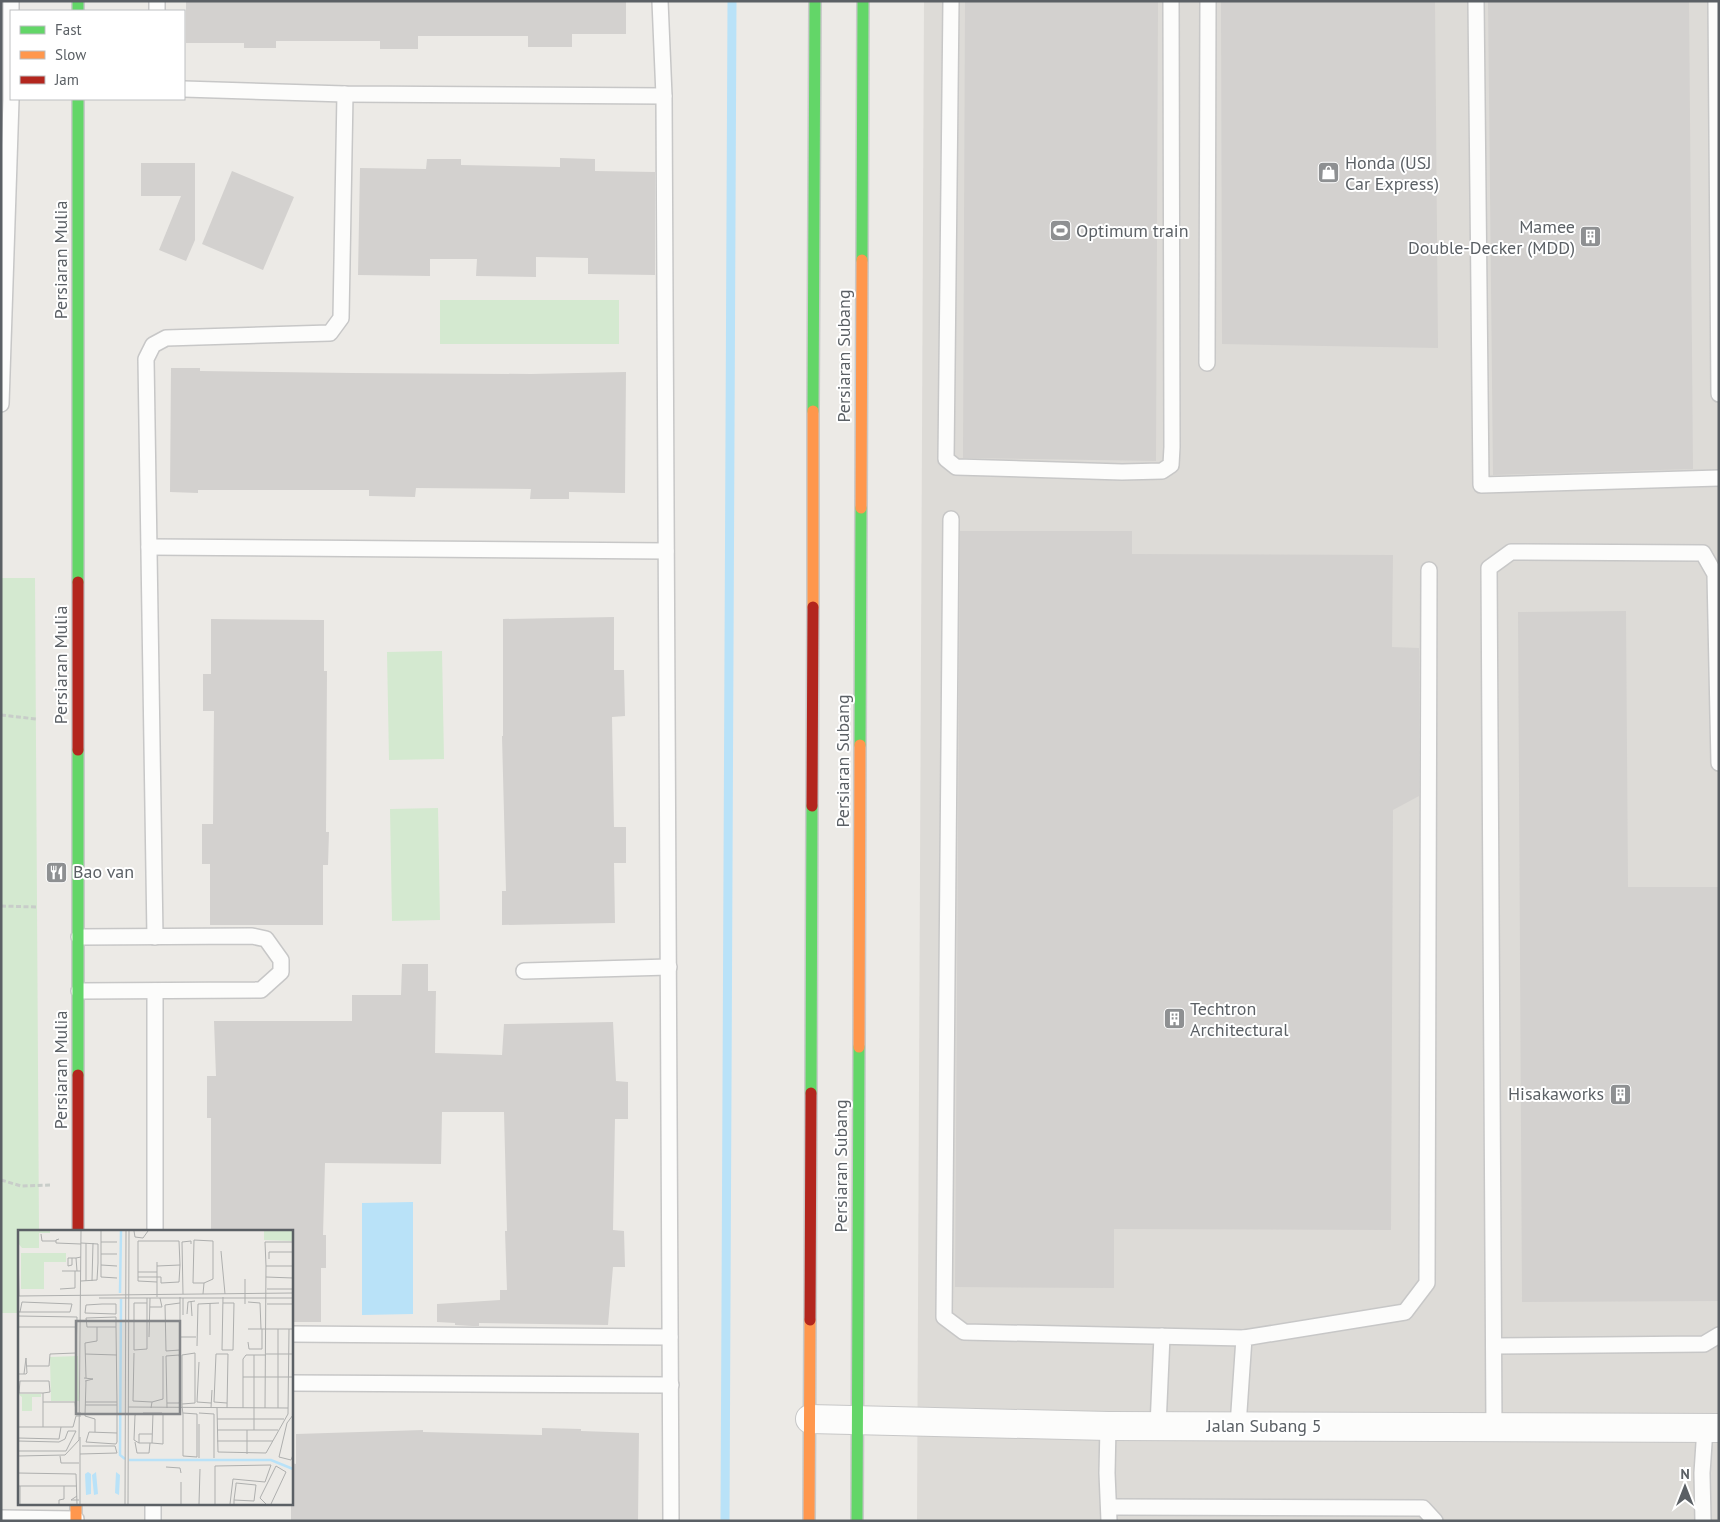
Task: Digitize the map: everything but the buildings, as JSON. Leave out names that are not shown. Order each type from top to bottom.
[{"type":"street","name":"Persiaran Subang","points":[[810,1521],[815,1]]},
{"type":"street","name":"Persiaran Subang","points":[[857,1521],[863,1]]},
{"type":"street","name":"Persiaran Mulia","points":[[78,100],[78,1230]]},
{"type":"street","name":"Jalan Subang 5","points":[[810,1419],[1108,1426],[1712,1428]]},
{"type":"street","points":[[76,1504],[76,1520]]},
{"type":"lane","points":[[660,1],[664,96],[671,1521]]},
{"type":"lane","points":[[951,1],[946,458],[956,467],[1122,472],[1162,471],[1171,465],[1171,1]]},
{"type":"lane","points":[[1207,363],[1208,1]]},
{"type":"lane","points":[[1476,1],[1481,485],[1719,478]]},
{"type":"lane","points":[[1716,1],[1719,394]]},
{"type":"lane","points":[[1,404],[6,100],[10,21]]},
{"type":"lane","points":[[185,90],[345,94],[664,96]]},
{"type":"lane","points":[[155,937],[146,359],[153,345],[166,338],[330,333],[341,318],[345,94]]},
{"type":"lane","points":[[950,519],[944,1317],[964,1332],[1244,1338],[1405,1312],[1427,1283],[1429,570]]},
{"type":"lane","points":[[149,547],[666,551]]},
{"type":"lane","points":[[1494,1427],[1489,568],[1511,552],[1703,553],[1715,574],[1719,763]]},
{"type":"lane","points":[[79,937],[252,936],[266,939],[281,960],[281,972],[261,990],[79,991]]},
{"type":"lane","points":[[524,971],[669,967]]},
{"type":"lane","points":[[154,1230],[155,991]]},
{"type":"lane","points":[[292,1334],[670,1337]]},
{"type":"lane","points":[[1494,1346],[1704,1344],[1719,1335]]},
{"type":"lane","points":[[1158,1426],[1162,1336]]},
{"type":"lane","points":[[1238,1426],[1244,1338]]},
{"type":"lane","points":[[292,1383],[671,1384]]},
{"type":"lane","points":[[1108,1426],[1107,1473],[1109,1514],[1260,1514],[1422,1508],[1435,1521]]},
{"type":"lane","points":[[1703,1521],[1702,1473],[1712,1428]]},
{"type":"lane","points":[[153,1504],[153,1521]]},
{"type":"lane","points":[[1,1518],[76,1520]]},
{"type":"path","points":[[1,715],[36,719]]},
{"type":"path","points":[[1,906],[36,907]]},
{"type":"path","points":[[1,1180],[21,1186],[78,1185]]},
{"type":"shaded area","points":[[924,1],[1719,1],[1719,1521],[917,1521]]},
{"type":"green space","points":[[440,300],[619,300],[619,344],[440,344]]},
{"type":"green space","points":[[1,578],[35,578],[39,1230],[18,1230],[18,1313],[1,1313]]},
{"type":"green space","points":[[442,651],[444,759],[389,760],[387,652]]},
{"type":"green space","points":[[438,808],[440,920],[392,921],[390,809]]},
{"type":"water","points":[[413,1202],[413,1314],[362,1315],[362,1203]]},
{"type":"waterway","points":[[725,1521],[732,1]]},
{"type":"traffic: fast","points":[[78,1],[78,10]]},
{"type":"traffic: fast","points":[[813,411],[815,1]]},
{"type":"traffic: fast","points":[[862,260],[863,1]]},
{"type":"traffic: fast","points":[[78,100],[78,582]]},
{"type":"traffic: fast","points":[[860,745],[861,508]]},
{"type":"traffic: fast","points":[[78,750],[78,1075]]},
{"type":"traffic: fast","points":[[811,1093],[812,806]]},
{"type":"traffic: fast","points":[[857,1521],[859,1047]]},
{"type":"traffic: slow","points":[[861,508],[862,260]]},
{"type":"traffic: slow","points":[[813,411],[813,607]]},
{"type":"traffic: slow","points":[[859,1047],[860,745]]},
{"type":"traffic: slow","points":[[809,1521],[810,1320]]},
{"type":"traffic: slow","points":[[76,1504],[76,1521]]},
{"type":"traffic: jam","points":[[78,582],[78,750]]},
{"type":"traffic: jam","points":[[812,806],[813,607]]},
{"type":"traffic: jam","points":[[78,1075],[78,1230]]},
{"type":"traffic: jam","points":[[810,1320],[811,1093]]},
{"type":"place","name":"Honda (USJ Car Express)","points":[[1329,173]]},
{"type":"place","name":"Optimum train","points":[[1060,231]]},
{"type":"place","name":"Mamee Double-Decker (MDD)","points":[[1591,237]]},
{"type":"place","name":"Bao van","points":[[57,872]]},
{"type":"place","name":"Techtron Architectural","points":[[1174,1019]]},
{"type":"place","name":"Hisakaworks","points":[[1620,1094]]}]
